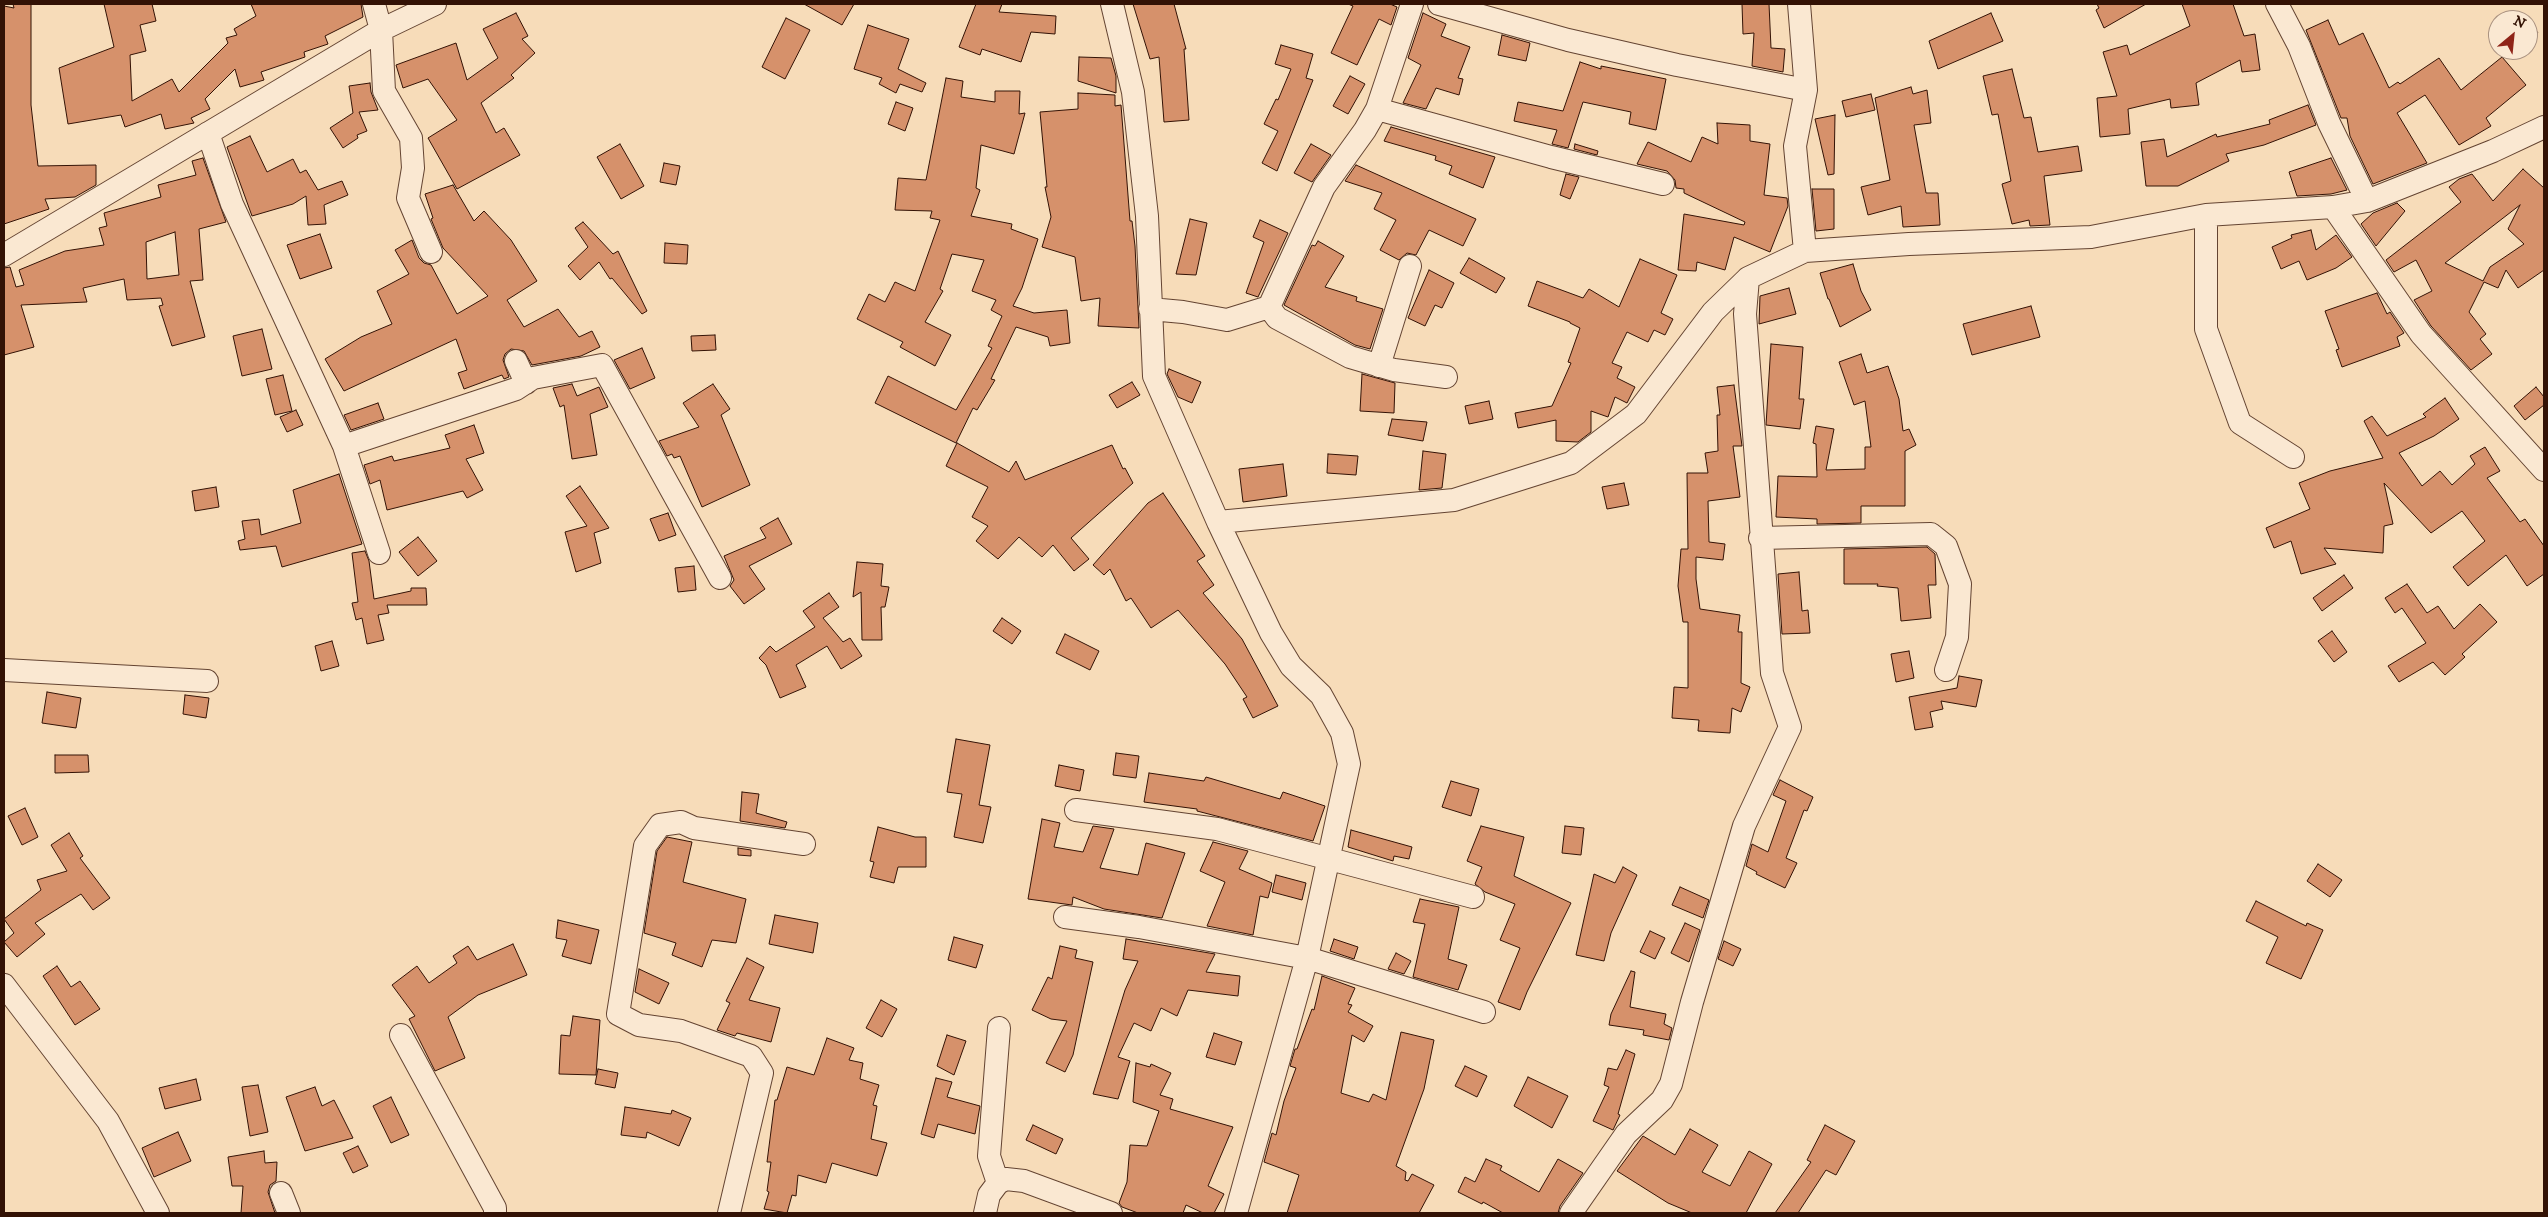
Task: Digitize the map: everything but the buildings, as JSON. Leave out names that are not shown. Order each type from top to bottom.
[{"type":"street","points":[[374,4],[381,30],[384,91],[411,138],[413,168],[408,198],[431,252]]},
{"type":"street","points":[[4,256],[381,30],[435,4]]},
{"type":"street","points":[[1112,4],[1133,92],[1147,216],[1154,376],[1218,522],[1271,633],[1291,666],[1321,695],[1342,732],[1349,764],[1307,958],[1236,1213]]},
{"type":"street","points":[[1150,309],[1183,312],[1227,320],[1269,307],[1324,187],[1365,130],[1376,109],[1412,4]]},
{"type":"street","points":[[1439,4],[1568,40],[1677,65],[1806,90]]},
{"type":"street","points":[[1799,4],[1806,90],[1795,146],[1805,251]]},
{"type":"street","points":[[2277,4],[2299,46],[2329,123],[2367,201]]},
{"type":"street","points":[[1376,109],[1551,157],[1663,184]]},
{"type":"street","points":[[1218,522],[1454,500],[1571,463],[1636,414],[1713,312],[1748,278],[1805,251],[1909,244],[2091,237],[2206,215],[2333,206],[2367,201],[2493,151],[2544,127]]},
{"type":"street","points":[[208,133],[232,204],[344,446],[379,553]]},
{"type":"street","points":[[2333,206],[2421,334],[2544,470]]},
{"type":"street","points":[[2206,215],[2206,328],[2240,423],[2293,457]]},
{"type":"street","points":[[1379,366],[1410,266]]},
{"type":"street","points":[[1571,1213],[1626,1134],[1662,1100],[1671,1084],[1692,1002],[1744,826],[1790,728],[1772,672],[1760,538],[1745,314],[1748,278]]},
{"type":"street","points":[[1269,307],[1277,318],[1350,357],[1379,366],[1446,377]]},
{"type":"street","points":[[516,361],[526,383]]},
{"type":"street","points":[[344,446],[516,389],[533,378],[602,365],[720,578]]},
{"type":"street","points":[[1760,538],[1931,534],[1946,546],[1960,584],[1957,637],[1946,670]]},
{"type":"street","points":[[4,670],[206,680]]},
{"type":"street","points":[[1076,810],[1217,829],[1473,897]]},
{"type":"street","points":[[729,1213],[762,1073],[751,1056],[681,1031],[639,1025],[618,1014],[645,846],[660,825],[681,822],[694,828],[804,844]]},
{"type":"street","points":[[1065,917],[1138,927],[1307,958],[1484,1012]]},
{"type":"street","points":[[4,986],[108,1121],[158,1213]]},
{"type":"street","points":[[998,1183],[989,1156],[999,1028]]},
{"type":"street","points":[[401,1035],[496,1213]]},
{"type":"street","points":[[985,1213],[990,1195],[998,1183],[1006,1179],[1024,1181],[1111,1213]]}]
